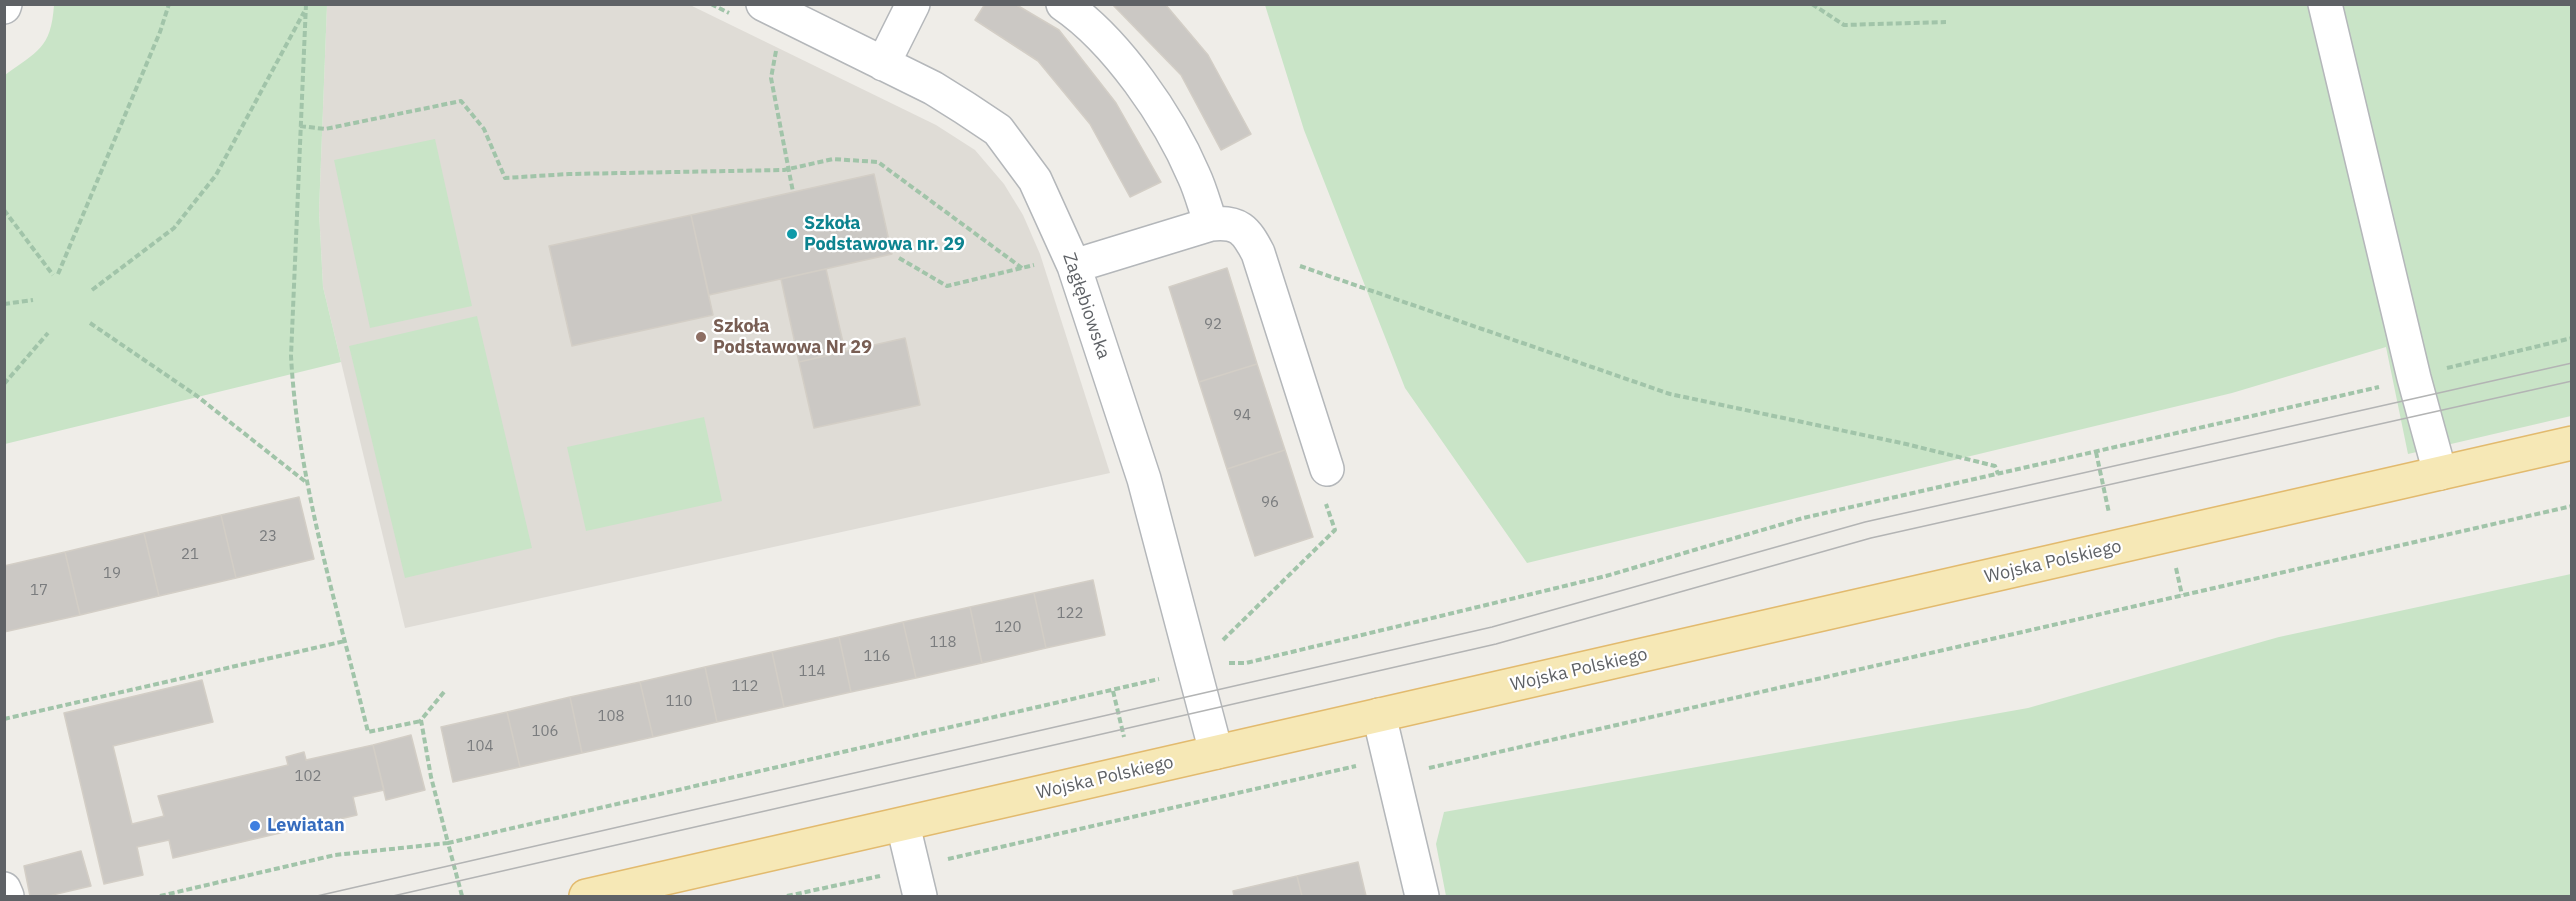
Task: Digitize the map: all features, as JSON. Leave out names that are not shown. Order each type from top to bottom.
[{"type":"main road","name":"Wojska Polskiego","points":[[586,897],[2571,443]]},
{"type":"street","name":"Zagłębiowska","points":[[763,4],[933,88],[998,130],[1035,180],[1074,266],[1208,666],[1216,752]]},
{"type":"street","points":[[883,64],[914,4]]},
{"type":"street","points":[[1063,4],[1112,49],[1144,87],[1194,175],[1211,224]]},
{"type":"street","points":[[2325,4],[2414,378],[2440,473]]},
{"type":"street","points":[[1074,266],[1211,224],[1229,222],[1248,234],[1258,253],[1325,483]]},
{"type":"street","points":[[1379,715],[1422,897]]},
{"type":"street","points":[[903,825],[917,882]]},
{"type":"street","points":[[4,889],[6,897]]},
{"type":"path","points":[[4,210],[55,275],[160,32],[169,4]]},
{"type":"path","points":[[711,4],[730,14]]},
{"type":"path","points":[[1812,4],[1844,25],[1946,22]]},
{"type":"path","points":[[306,7],[291,356],[293,390],[307,484],[368,732],[421,720],[444,692]]},
{"type":"path","points":[[92,290],[174,228],[216,175],[306,7]]},
{"type":"path","points":[[777,47],[771,78],[793,192]]},
{"type":"path","points":[[300,126],[325,129],[461,102],[484,129],[505,178],[569,174],[788,170],[833,159],[878,162],[1022,268]]},
{"type":"path","points":[[1258,253],[1312,269],[1671,394],[1906,444],[1995,466],[1998,474]]},
{"type":"path","points":[[899,258],[947,286],[1042,262]]},
{"type":"path","points":[[4,304],[33,300]]},
{"type":"path","points":[[90,323],[197,396],[307,484]]},
{"type":"path","points":[[4,384],[48,333]]},
{"type":"path","points":[[160,897],[335,855],[448,843],[1119,689],[1208,666],[1246,663],[1583,582],[1803,518],[2414,378],[2435,370],[2571,338]]},
{"type":"path","points":[[1208,666],[1215,648],[1335,530],[1325,483]]},
{"type":"path","points":[[1419,770],[2571,506]]},
{"type":"path","points":[[4,719],[345,640]]},
{"type":"path","points":[[421,720],[431,777],[462,897]]},
{"type":"path","points":[[787,897],[917,882],[1361,765]]},
{"type":"shaded area","name":"Szkoła Podstawowa Nr 29","points":[[327,5],[690,5],[936,125],[975,150],[1004,184],[1023,215],[1040,254],[1110,473],[405,628],[323,287],[319,211]]},
{"type":"green space","points":[[54,5],[327,5],[319,211],[323,287],[341,362],[5,444],[5,75],[34,54],[46,40],[50,31]]},
{"type":"green space","points":[[1265,5],[2571,5],[2571,416],[2408,454],[2386,347],[2232,393],[1527,563],[1405,388],[1304,130]]},
{"type":"green space","points":[[435,139],[472,306],[370,328],[334,160]]},
{"type":"green space","points":[[477,316],[532,548],[405,578],[349,346]]},
{"type":"green space","points":[[704,417],[722,501],[586,531],[567,447]]},
{"type":"green space","points":[[2571,574],[2571,896],[1446,896],[1436,844],[1444,812],[2028,708],[2279,637]]},
{"type":"building","points":[[985,4],[1015,4],[1059,30],[1116,103],[1161,182],[1130,197],[1090,124],[1038,61],[975,20]]},
{"type":"building","points":[[1112,4],[1165,4],[1208,55],[1251,134],[1221,150],[1181,75]]},
{"type":"building","name":"Szkoła Podstawowa nr. 29","points":[[874,174],[892,254],[709,295],[691,215]]},
{"type":"building","points":[[691,215],[713,315],[572,346],[549,246]]},
{"type":"building","points":[[1227,268],[1257,364],[1199,382],[1169,287]]},
{"type":"building","points":[[826,269],[845,351],[799,362],[781,279]]},
{"type":"building","points":[[905,338],[920,405],[814,428],[799,362]]},
{"type":"building","points":[[1257,364],[1285,450],[1227,469],[1199,382]]},
{"type":"building","points":[[1285,450],[1313,537],[1255,556],[1227,469]]},
{"type":"building","points":[[299,497],[314,559],[236,578],[221,515]]},
{"type":"building","points":[[221,515],[236,578],[159,596],[144,533]]},
{"type":"building","points":[[144,533],[159,596],[80,615],[65,552]]},
{"type":"building","points":[[65,552],[80,615],[4,632],[4,566]]},
{"type":"building","points":[[1093,580],[1105,635],[1046,648],[1034,593]]},
{"type":"building","points":[[1034,593],[1046,648],[982,663],[970,607]]},
{"type":"building","points":[[970,607],[982,663],[916,678],[903,622]]},
{"type":"building","points":[[903,622],[916,678],[851,692],[839,637]]},
{"type":"building","points":[[839,637],[851,692],[784,707],[772,652]]},
{"type":"building","points":[[772,652],[784,707],[717,722],[705,667]]},
{"type":"building","points":[[705,667],[717,722],[653,737],[640,682]]},
{"type":"building","points":[[202,680],[213,722],[113,746],[132,824],[164,816],[158,796],[288,765],[286,757],[304,752],[306,760],[373,745],[384,790],[353,797],[357,815],[173,858],[169,840],[137,847],[143,875],[104,884],[64,713]]},
{"type":"building","points":[[640,682],[653,737],[582,753],[570,697]]},
{"type":"building","points":[[570,697],[582,753],[520,767],[507,712]]},
{"type":"building","points":[[507,712],[520,767],[453,782],[441,727]]},
{"type":"building","points":[[411,735],[425,790],[386,800],[373,745]]},
{"type":"building","points":[[81,851],[91,886],[48,896],[30,896],[24,866]]},
{"type":"building","points":[[1358,862],[1366,896],[1302,896],[1297,876]]},
{"type":"building","points":[[1297,876],[1302,896],[1234,896],[1233,891]]},
{"type":"tram line","points":[[317,896],[1492,627],[1865,522],[2572,363]]},
{"type":"tram line","points":[[393,896],[1496,644],[1871,538],[2572,381]]},
{"type":"place","name":"Szkoła Podstawowa nr. 29","points":[[792,234]]},
{"type":"place","name":"Szkoła Podstawowa Nr 29","points":[[701,337]]},
{"type":"place","name":"Lewiatan","points":[[255,826]]}]
